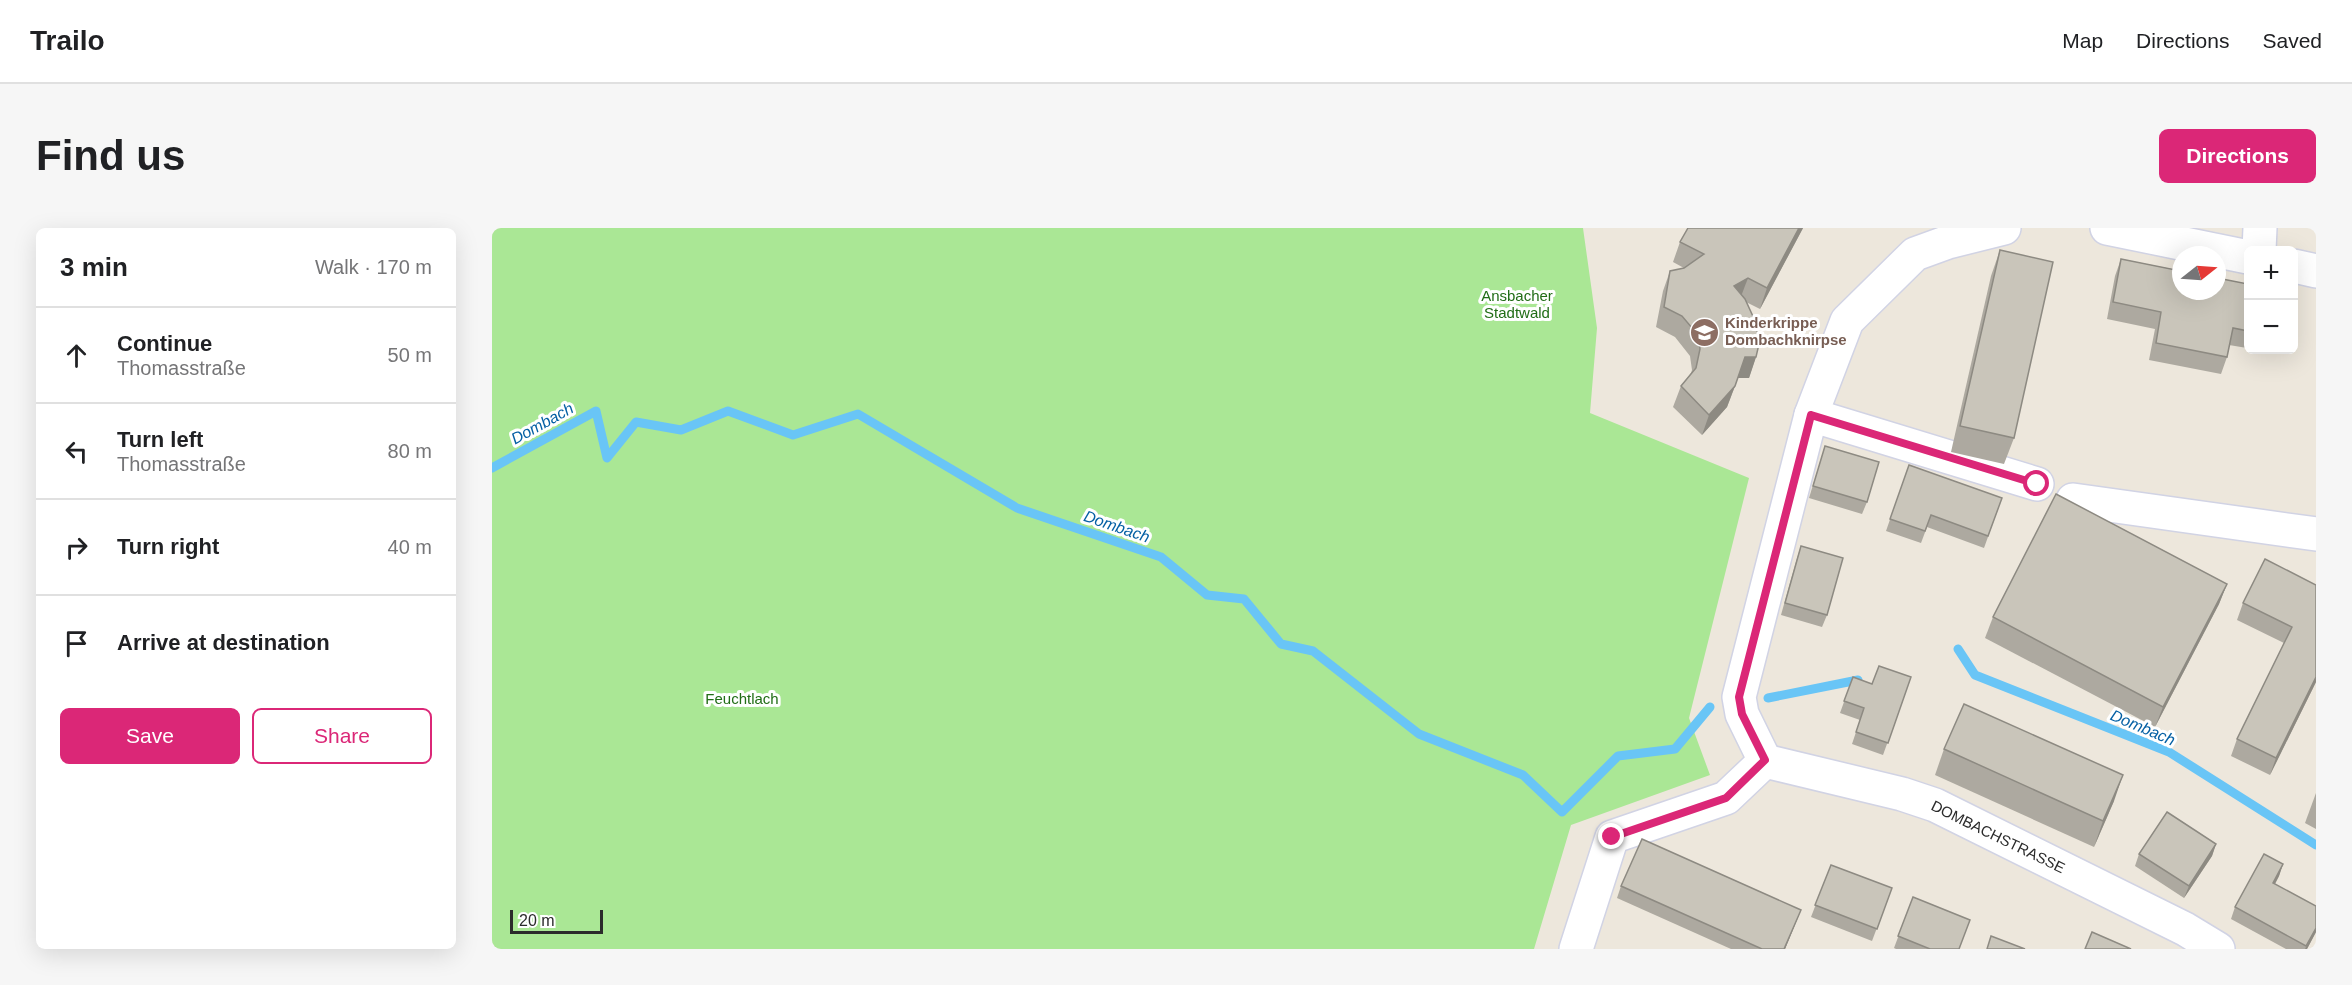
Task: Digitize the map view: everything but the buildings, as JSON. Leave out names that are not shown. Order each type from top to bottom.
[{"type":"street","points":[[1576,949],[1612,837],[1726,798],[1765,760],[1742,714],[1739,697],[1811,415],[1847,321],[1915,254],[1948,242],[2004,228]]},
{"type":"street","points":[[2106,228],[2244,256]]},
{"type":"street","points":[[2259,246],[2260,228]]},
{"type":"street","points":[[2298,267],[2316,271]]},
{"type":"street","points":[[1811,415],[2037,484]]},
{"type":"street","points":[[2073,500],[2316,534]]},
{"type":"street","name":"DOMBACHSTRASSE","points":[[1765,760],[1902,794],[1935,806],[2185,929],[2218,949]]},
{"type":"green space","points":[[492,228],[1583,228],[1597,328],[1590,413],[1749,478],[1689,718],[1710,775],[1571,825],[1534,949],[492,949]]},
{"type":"waterway","name":"Dombach","points":[[492,468],[596,411],[607,458],[636,422],[681,430],[728,411],[793,435],[858,414],[1017,508],[1161,557],[1207,595],[1244,599],[1281,644],[1313,651],[1419,734],[1523,775],[1562,812],[1618,756],[1675,749],[1710,707]]},
{"type":"waterway","name":"Dombach","points":[[1958,649],[1975,675],[2169,752],[2316,845]]},
{"type":"waterway","name":"Dombach","points":[[1768,698],[1858,680]]},
{"type":"place","name":"Kinderkrippe Dombachknirpse","points":[[1704,332]]},
{"type":"route","points":[[1612,837],[1726,798],[1765,760],[1742,714],[1739,697],[1811,415],[2037,484]]},
{"type":"park label","name":"Ansbacher Stadtwald","points":[[1517,304]]},
{"type":"park label","name":"Feuchtlach","points":[[742,699]]}]
